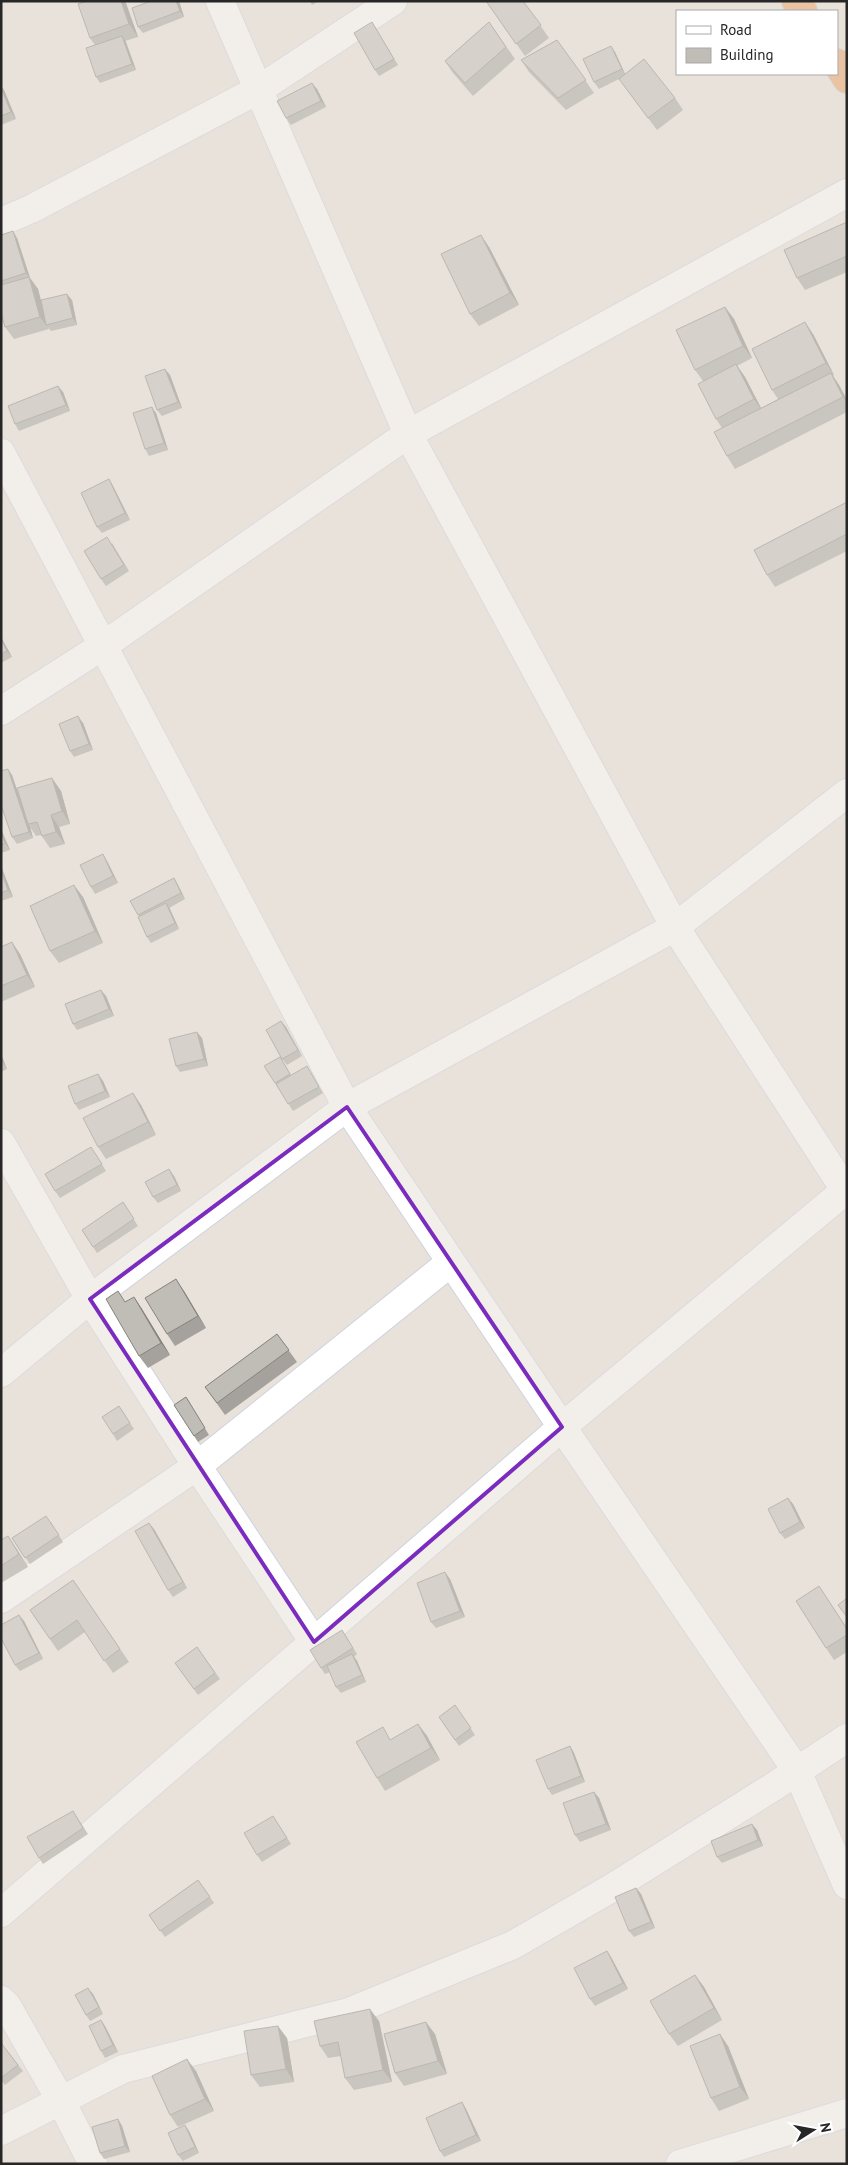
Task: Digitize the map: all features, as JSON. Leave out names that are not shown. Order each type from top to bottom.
[{"type":"highway","points":[[838,64],[847,78]]},
{"type":"street","points":[[1,1913],[562,1427],[846,1191],[675,927],[408,434],[220,1]]},
{"type":"street","points":[[1,222],[31,209],[258,90],[393,1]]},
{"type":"street","points":[[1,711],[104,645],[408,434],[847,193]]},
{"type":"street","points":[[1,453],[347,1106],[562,1427],[797,1771],[847,1884]]},
{"type":"street","points":[[1,1373],[90,1299],[347,1106],[675,927],[847,793]]},
{"type":"street","points":[[3,1151],[90,1299],[196,1466],[314,1642]]},
{"type":"street","points":[[1,1599],[196,1466],[451,1262]]},
{"type":"street","points":[[1,2131],[123,2068],[349,2012],[513,1945],[610,1889],[847,1738]]},
{"type":"street","points":[[1,2000],[7,2006],[62,2101],[93,2164]]},
{"type":"street","points":[[680,2164],[847,2113]]},
{"type":"highlighted area","points":[[347,1107],[562,1427],[314,1642],[90,1299]]},
{"type":"building","points":[[87,1],[121,1],[129,24],[90,38],[78,4]]},
{"type":"building","points":[[151,1],[176,1],[180,11],[138,27],[132,8]]},
{"type":"building","points":[[486,1],[523,1],[541,25],[516,44]]},
{"type":"building","points":[[372,22],[394,59],[375,70],[354,33]]},
{"type":"building","points":[[489,22],[506,47],[465,83],[445,61]]},
{"type":"building","points":[[122,36],[132,64],[96,77],[86,48]]},
{"type":"building","points":[[557,40],[586,80],[558,98],[521,60]]},
{"type":"building","points":[[611,46],[622,69],[594,82],[583,59]]},
{"type":"building","points":[[644,59],[675,98],[648,118],[619,79]]},
{"type":"building","points":[[312,83],[321,101],[286,118],[277,101]]},
{"type":"building","points":[[1,88],[11,112],[1,116]]},
{"type":"building","points":[[847,222],[847,256],[797,278],[784,250]]},
{"type":"building","points":[[13,231],[26,273],[1,281],[1,235]]},
{"type":"building","points":[[481,235],[510,293],[470,314],[441,254]]},
{"type":"building","points":[[29,277],[40,317],[5,327],[1,313],[1,285]]},
{"type":"building","points":[[67,294],[73,318],[46,325],[41,300]]},
{"type":"building","points":[[725,307],[743,346],[695,370],[676,330]]},
{"type":"building","points":[[805,322],[826,363],[772,390],[752,349]]},
{"type":"building","points":[[736,364],[754,399],[716,419],[698,384]]},
{"type":"building","points":[[165,369],[178,402],[157,410],[145,376]]},
{"type":"building","points":[[831,373],[843,397],[727,456],[714,432]]},
{"type":"building","points":[[58,386],[66,405],[15,424],[8,406]]},
{"type":"building","points":[[152,407],[164,443],[145,449],[133,413]]},
{"type":"building","points":[[109,479],[125,513],[97,527],[81,493]]},
{"type":"building","points":[[847,502],[847,534],[767,575],[754,550]]},
{"type":"building","points":[[107,537],[124,565],[101,579],[84,551]]},
{"type":"building","points":[[1,639],[7,651],[1,654]]},
{"type":"building","points":[[78,716],[89,744],[70,751],[59,724]]},
{"type":"building","points":[[8,769],[29,832],[12,837],[1,805],[1,771]]},
{"type":"building","points":[[52,778],[62,811],[51,815],[56,832],[42,836],[37,822],[28,824],[17,788]]},
{"type":"building","points":[[1,834],[5,843],[1,845]]},
{"type":"building","points":[[103,854],[113,876],[91,887],[80,865]]},
{"type":"building","points":[[1,871],[8,890],[1,893]]},
{"type":"building","points":[[174,878],[181,893],[138,915],[130,901]]},
{"type":"building","points":[[74,885],[95,931],[50,951],[30,906]]},
{"type":"building","points":[[166,903],[175,923],[147,937],[138,917]]},
{"type":"building","points":[[12,942],[27,975],[1,986],[1,947]]},
{"type":"building","points":[[101,990],[109,1009],[73,1024],[65,1004]]},
{"type":"building","points":[[281,1021],[298,1050],[282,1059],[266,1030]]},
{"type":"building","points":[[197,1032],[204,1059],[176,1066],[169,1039]]},
{"type":"building","points":[[280,1057],[290,1074],[275,1083],[264,1066]]},
{"type":"building","points":[[307,1066],[319,1087],[288,1104],[276,1084]]},
{"type":"building","points":[[98,1074],[105,1091],[75,1104],[68,1086]]},
{"type":"building","points":[[133,1093],[148,1122],[98,1147],[83,1118]]},
{"type":"building","points":[[91,1147],[102,1164],[55,1191],[45,1174]]},
{"type":"building","points":[[169,1169],[177,1185],[153,1197],[145,1182]]},
{"type":"building","points":[[123,1202],[134,1219],[93,1247],[82,1230]]},
{"type":"building","points":[[176,1279],[198,1316],[167,1334],[145,1298]]},
{"type":"building","points":[[118,1291],[125,1302],[134,1297],[161,1343],[139,1356],[106,1299]]},
{"type":"building","points":[[277,1334],[289,1350],[217,1403],[205,1387]]},
{"type":"building","points":[[186,1397],[205,1428],[194,1436],[174,1405]]},
{"type":"building","points":[[119,1406],[130,1423],[113,1434],[102,1417]]},
{"type":"building","points":[[788,1498],[800,1522],[780,1533],[768,1509]]},
{"type":"building","points":[[46,1516],[59,1535],[25,1558],[12,1538]]},
{"type":"building","points":[[149,1523],[183,1582],[168,1590],[135,1531]]},
{"type":"building","points":[[8,1536],[19,1554],[1,1566],[1,1540]]},
{"type":"building","points":[[445,1572],[460,1611],[431,1622],[417,1583]]},
{"type":"building","points":[[73,1580],[120,1649],[104,1661],[77,1620],[50,1639],[30,1610]]},
{"type":"building","points":[[819,1586],[847,1629],[847,1635],[826,1648],[796,1601]]},
{"type":"building","points":[[847,1598],[847,1617],[838,1605]]},
{"type":"building","points":[[19,1615],[39,1653],[15,1665],[1,1638],[1,1625]]},
{"type":"building","points":[[342,1630],[353,1648],[321,1668],[310,1650]]},
{"type":"building","points":[[197,1647],[215,1673],[194,1689],[175,1663]]},
{"type":"building","points":[[352,1654],[362,1675],[336,1687],[327,1666]]},
{"type":"building","points":[[455,1705],[471,1728],[455,1740],[439,1717]]},
{"type":"building","points":[[418,1724],[431,1748],[377,1778],[356,1742],[383,1727],[390,1740]]},
{"type":"building","points":[[570,1746],[581,1776],[548,1789],[536,1760]]},
{"type":"building","points":[[594,1792],[606,1824],[575,1835],[563,1803]]},
{"type":"building","points":[[73,1811],[83,1828],[39,1858],[27,1837]]},
{"type":"building","points":[[273,1816],[287,1838],[257,1855],[244,1833]]},
{"type":"building","points":[[752,1824],[758,1840],[717,1857],[711,1841]]},
{"type":"building","points":[[198,1880],[210,1897],[160,1931],[149,1915]]},
{"type":"building","points":[[636,1888],[651,1922],[629,1931],[615,1897]]},
{"type":"building","points":[[607,1951],[623,1983],[590,1999],[574,1968]]},
{"type":"building","points":[[695,1975],[714,2008],[669,2034],[650,2001]]},
{"type":"building","points":[[88,1988],[99,2007],[86,2015],[75,1995]]},
{"type":"building","points":[[370,2009],[383,2070],[345,2078],[338,2042],[320,2046],[314,2021]]},
{"type":"building","points":[[101,2020],[113,2045],[101,2051],[89,2026]]},
{"type":"building","points":[[426,2022],[438,2061],[395,2073],[384,2034]]},
{"type":"building","points":[[278,2026],[286,2069],[251,2075],[244,2031]]},
{"type":"building","points":[[720,2034],[740,2087],[711,2098],[690,2046]]},
{"type":"building","points":[[1,2043],[18,2065],[1,2078]]},
{"type":"building","points":[[187,2059],[205,2099],[170,2115],[152,2076]]},
{"type":"building","points":[[462,2102],[476,2135],[440,2151],[426,2118]]},
{"type":"building","points":[[118,2119],[125,2146],[100,2153],[92,2127]]},
{"type":"building","points":[[185,2125],[195,2147],[178,2155],[168,2133]]}]
